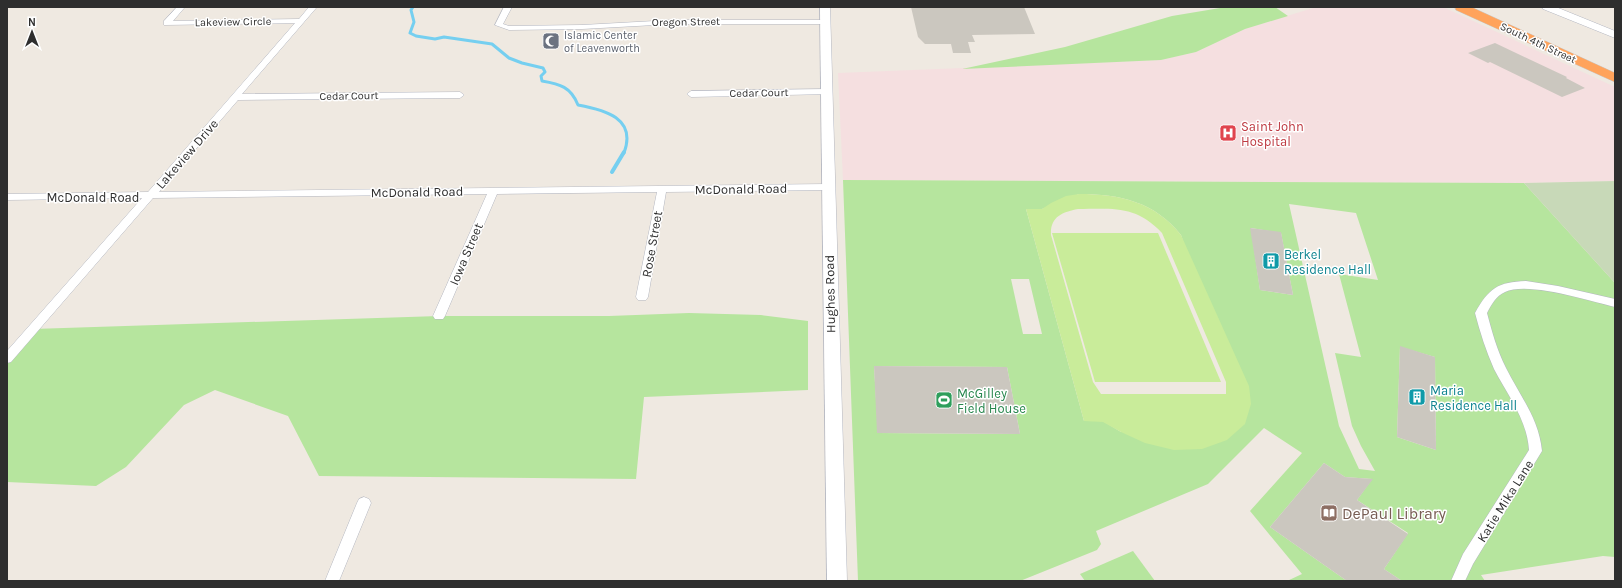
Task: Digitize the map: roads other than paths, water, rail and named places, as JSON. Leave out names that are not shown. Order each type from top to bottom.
[{"type":"highway","name":"South 4th Street","points":[[1461,7],[1615,78]]},
{"type":"street","name":"Lakeview Circle","points":[[181,7],[167,23],[302,21]]},
{"type":"street","points":[[302,21],[313,7]]},
{"type":"street","name":"Oregon Street","points":[[508,7],[499,25],[509,28],[582,27],[673,22],[825,22]]},
{"type":"street","name":"Hughes Road","points":[[825,7],[837,581]]},
{"type":"street","points":[[1547,7],[1615,35]]},
{"type":"street","name":"Lakeview Drive","points":[[7,359],[302,21]]},
{"type":"street","name":"Cedar Court","points":[[691,94],[827,92]]},
{"type":"street","name":"Cedar Court","points":[[237,96],[460,95]]},
{"type":"street","name":"McDonald Road","points":[[7,198],[828,187]]},
{"type":"street","name":"Rose Street","points":[[642,297],[662,190]]},
{"type":"street","name":"Iowa Street","points":[[439,316],[493,191]]},
{"type":"street","name":"Katie Mika Lane","points":[[1458,581],[1468,559],[1536,451],[1536,438],[1532,425],[1499,368],[1488,341],[1481,313],[1491,297],[1503,288],[1526,285],[1574,292],[1615,303]]},
{"type":"street","points":[[332,581],[364,503]]},
{"type":"waterway","points":[[413,7],[411,10],[414,22],[410,33],[416,36],[435,39],[444,37],[492,44],[509,58],[543,68],[545,72],[541,76],[542,81],[554,83],[564,87],[572,94],[578,105],[608,113],[616,118],[626,131],[627,141],[624,153]]},
{"type":"waterway","points":[[612,172],[624,152]]},
{"type":"place","name":"Islamic Center of Leavenworth","points":[[551,41]]},
{"type":"place","name":"Saint John Hospital","points":[[1228,133]]},
{"type":"place","name":"Berkel Residence Hall","points":[[1271,261]]},
{"type":"place","name":"Maria Residence Hall","points":[[1417,397]]},
{"type":"place","name":"McGilley Field House","points":[[944,400]]},
{"type":"place","name":"DePaul Library","points":[[1329,513]]}]
